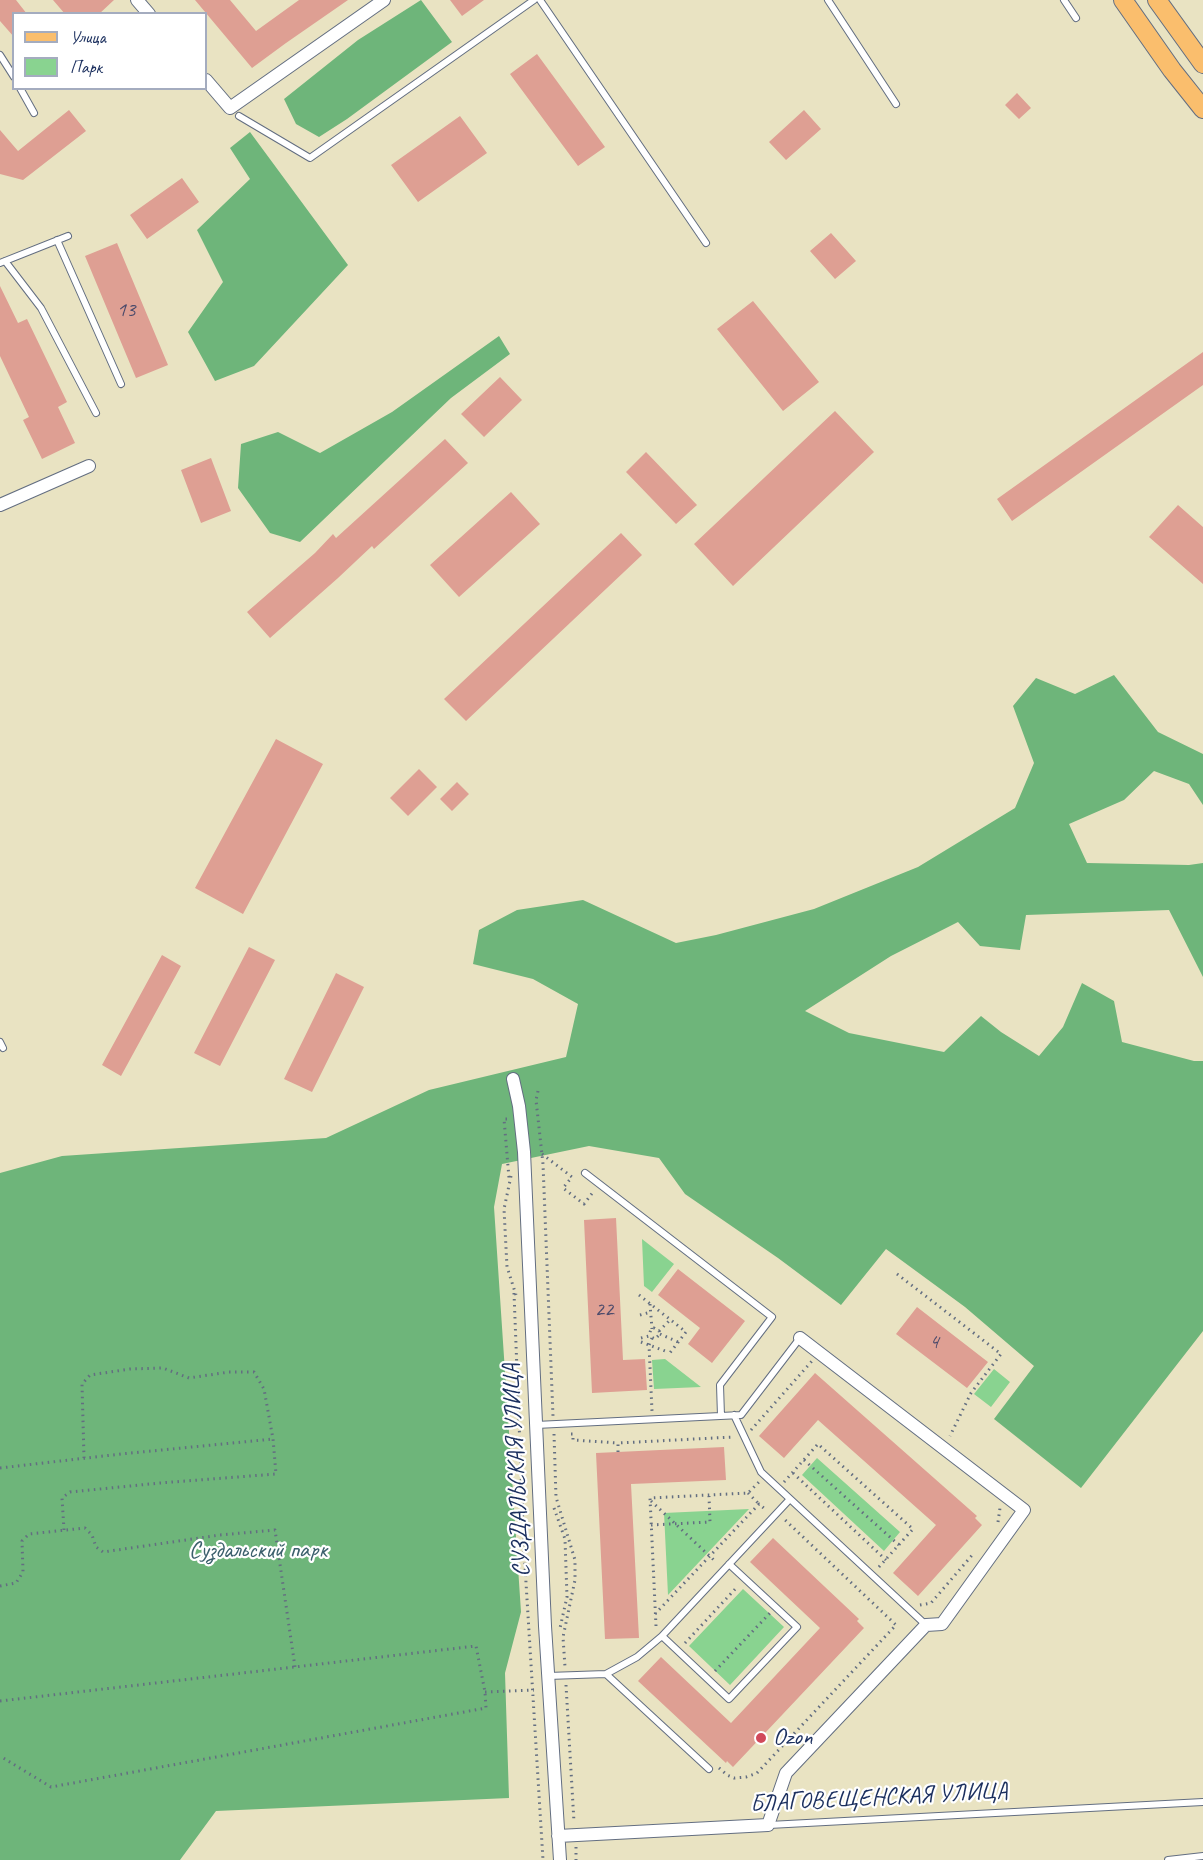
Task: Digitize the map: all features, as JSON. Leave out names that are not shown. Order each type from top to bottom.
[{"type":"main road","points":[[1123,0],[1144,33],[1203,109]]},
{"type":"main road","points":[[1157,0],[1203,63]]},
{"type":"street","points":[[137,0],[146,12]]},
{"type":"street","points":[[207,81],[235,112],[384,0]]},
{"type":"street","points":[[0,505],[89,466]]},
{"type":"street","name":"СУЗДАЛЬСКАЯ УЛИЦА","points":[[513,1078],[525,1152],[548,1676],[560,1860]]},
{"type":"street","points":[[768,1825],[786,1773],[926,1625],[942,1624],[1024,1510],[800,1338]]},
{"type":"street","name":"БЛАГОВЕЩЕНСКАЯ УЛИЦА","points":[[558,1836],[768,1825]]},
{"type":"lane","points":[[235,112],[310,158],[534,0]]},
{"type":"lane","points":[[540,0],[706,243]]},
{"type":"lane","points":[[828,0],[896,104]]},
{"type":"lane","points":[[1064,0],[1076,18]]},
{"type":"lane","points":[[0,55],[12,74]]},
{"type":"lane","points":[[21,90],[34,113]]},
{"type":"lane","points":[[68,236],[3,262],[41,308],[96,413]]},
{"type":"lane","points":[[57,240],[121,384]]},
{"type":"lane","points":[[585,1173],[772,1317],[720,1385],[721,1416]]},
{"type":"lane","points":[[536,1425],[741,1415],[800,1338]]},
{"type":"lane","points":[[734,1415],[761,1472],[926,1625]]},
{"type":"lane","points":[[548,1676],[565,1672],[606,1674],[637,1657],[662,1636],[790,1499]]},
{"type":"lane","points":[[662,1636],[729,1699],[797,1627],[745,1579],[727,1567]]},
{"type":"lane","points":[[606,1674],[709,1769]]},
{"type":"lane","name":"БЛАГОВЕЩЕНСКАЯ УЛИЦА","points":[[768,1825],[1203,1802]]},
{"type":"lane","points":[[1168,1860],[1203,1856]]},
{"type":"path","points":[[538,1091],[536,1100],[542,1153],[556,1497],[575,1560],[575,1580],[563,1637],[576,1860]]},
{"type":"path","points":[[509,1119],[504,1119],[509,1184]]},
{"type":"path","points":[[536,1149],[572,1177],[563,1188],[584,1204],[594,1192]]},
{"type":"path","points":[[897,1274],[1001,1354],[971,1393],[943,1448]]},
{"type":"path","points":[[514,1288],[524,1550],[543,1860]]},
{"type":"path","points":[[639,1295],[686,1332],[667,1352],[641,1340],[651,1337],[655,1339],[670,1320]]},
{"type":"path","points":[[650,1304],[652,1419]]},
{"type":"path","points":[[640,1315],[651,1312]]},
{"type":"path","points":[[652,1329],[657,1329],[660,1333],[678,1342]]},
{"type":"path","points":[[573,1434],[573,1440],[618,1443],[745,1437],[819,1353]]},
{"type":"path","points":[[64,1530],[62,1498],[70,1492],[276,1474],[273,1438],[264,1389],[254,1372],[229,1372],[189,1378],[163,1368],[130,1369],[90,1375],[82,1384],[84,1458]]},
{"type":"path","points":[[0,1468],[273,1438]]},
{"type":"path","points":[[618,1443],[618,1452]]},
{"type":"path","points":[[779,1488],[818,1444],[913,1529],[872,1575]]},
{"type":"path","points":[[804,1460],[899,1545]]},
{"type":"path","points":[[793,1473],[886,1560]]},
{"type":"path","points":[[650,1500],[650,1498],[748,1493],[896,1624],[757,1773],[734,1778],[727,1776],[714,1764],[709,1769]]},
{"type":"path","points":[[651,1525],[710,1522],[709,1496]]},
{"type":"path","points":[[650,1500],[710,1557],[727,1567]]},
{"type":"path","points":[[650,1500],[656,1627],[650,1632]]},
{"type":"path","points":[[997,1524],[1001,1503]]},
{"type":"path","points":[[655,1614],[759,1504]]},
{"type":"path","points":[[0,1586],[16,1583],[23,1572],[22,1541],[29,1534],[85,1528],[92,1535],[96,1547],[103,1552],[220,1535],[275,1530],[295,1667]]},
{"type":"path","points":[[915,1604],[931,1603],[978,1549]]},
{"type":"path","points":[[678,1651],[745,1579]]},
{"type":"path","points":[[708,1679],[776,1607]]},
{"type":"path","points":[[0,1701],[476,1646],[486,1708],[51,1787],[0,1756]]},
{"type":"path","points":[[565,1672],[574,1668]]},
{"type":"path","points":[[560,1669],[565,1672]]},
{"type":"path","points":[[485,1692],[549,1689]]},
{"type":"green space","points":[[421,0],[452,42],[319,137],[296,124],[284,99],[358,40]]},
{"type":"green space","points":[[250,132],[348,265],[254,366],[215,381],[188,332],[223,282],[197,230],[250,179],[230,148]]},
{"type":"green space","points":[[499,336],[510,354],[451,398],[300,542],[270,533],[238,488],[241,444],[278,432],[320,453],[392,412]]},
{"type":"green space","name":"Суздальский парк","points":[[1114,675],[1158,732],[1203,754],[1203,805],[1189,784],[1154,771],[1124,800],[1069,824],[1087,863],[1189,865],[1203,863],[1203,977],[1169,910],[1026,915],[1020,950],[980,946],[958,922],[891,956],[805,1011],[849,1033],[944,1052],[981,1016],[1001,1032],[1039,1056],[1063,1027],[1082,983],[1114,1001],[1122,1042],[1194,1061],[1203,1061],[1203,1331],[1081,1488],[994,1419],[1034,1366],[965,1307],[886,1249],[841,1305],[685,1194],[659,1158],[589,1146],[502,1164],[494,1207],[521,1612],[505,1673],[509,1798],[216,1811],[180,1860],[0,1860],[0,1173],[62,1156],[326,1138],[429,1090],[566,1057],[578,1004],[533,979],[473,964],[479,930],[517,910],[583,900],[676,943],[716,935],[814,909],[918,867],[1015,808],[1034,763],[1013,706],[1036,678],[1075,694]]},
{"type":"green space","points":[[642,1239],[674,1264],[652,1292],[644,1286]]},
{"type":"green space","points":[[665,1359],[701,1387],[654,1389],[652,1360]]},
{"type":"green space","points":[[994,1369],[1010,1382],[991,1407],[974,1394]]},
{"type":"green space","points":[[817,1458],[900,1532],[884,1551],[802,1475]]},
{"type":"green space","points":[[749,1509],[668,1595],[664,1513]]},
{"type":"green space","points":[[743,1589],[784,1627],[730,1685],[689,1646]]},
{"type":"building","points":[[0,0],[16,0],[25,12],[12,12],[12,35],[0,21]]},
{"type":"building","points":[[53,0],[114,0],[101,12],[63,12]]},
{"type":"building","points":[[195,0],[230,0],[256,31],[299,0],[348,0],[252,68]]},
{"type":"building","points":[[450,0],[484,0],[462,16]]},
{"type":"building","points":[[537,54],[605,147],[578,166],[510,74]]},
{"type":"building","points":[[1017,93],[1031,108],[1019,119],[1005,105]]},
{"type":"building","points":[[69,110],[86,131],[23,180],[0,174],[0,130],[18,151]]},
{"type":"building","points":[[804,110],[821,129],[786,160],[769,142]]},
{"type":"building","points":[[460,116],[487,153],[418,202],[391,165]]},
{"type":"building","points":[[182,178],[199,202],[147,239],[130,215]]},
{"type":"building","points":[[831,233],[856,261],[835,279],[810,251]]},
{"type":"building","points":[[117,243],[168,365],[136,378],[85,256]]},
{"type":"building","points":[[0,286],[18,323],[27,319],[67,402],[58,407],[75,443],[42,459],[23,420],[29,417],[0,356]]},
{"type":"building","points":[[753,301],[819,382],[783,411],[717,329]]},
{"type":"building","points":[[1203,352],[1203,385],[1012,521],[997,499]]},
{"type":"building","points":[[500,377],[522,400],[484,437],[461,414]]},
{"type":"building","points":[[835,411],[874,452],[733,586],[694,544]]},
{"type":"building","points":[[445,439],[468,463],[374,549],[372,546],[270,638],[247,612],[315,553],[333,534],[336,538]]},
{"type":"building","points":[[646,452],[697,505],[676,524],[626,472]]},
{"type":"building","points":[[211,458],[231,511],[201,523],[181,470]]},
{"type":"building","points":[[511,492],[540,524],[459,597],[430,565]]},
{"type":"building","points":[[1178,505],[1203,527],[1203,584],[1149,537]]},
{"type":"building","points":[[621,533],[642,555],[466,721],[444,699]]},
{"type":"building","points":[[276,739],[323,764],[243,914],[195,888]]},
{"type":"building","points":[[419,769],[437,787],[408,816],[390,798]]},
{"type":"building","points":[[457,782],[469,794],[452,811],[440,799]]},
{"type":"building","points":[[249,947],[275,960],[220,1066],[194,1053]]},
{"type":"building","points":[[162,955],[181,966],[121,1076],[102,1065]]},
{"type":"building","points":[[336,973],[364,987],[312,1092],[284,1079]]},
{"type":"building","points":[[616,1218],[623,1360],[645,1359],[647,1390],[592,1393],[584,1220]]},
{"type":"building","points":[[678,1269],[745,1321],[712,1363],[688,1344],[700,1328],[658,1295]]},
{"type":"building","points":[[917,1307],[988,1362],[967,1388],[896,1334]]},
{"type":"building","points":[[815,1373],[977,1516],[975,1518],[982,1525],[918,1596],[893,1573],[936,1525],[818,1420],[784,1458],[759,1436]]},
{"type":"building","points":[[724,1447],[726,1480],[631,1484],[639,1638],[605,1639],[596,1453]]},
{"type":"building","points":[[773,1538],[859,1619],[857,1621],[864,1628],[733,1767],[638,1681],[661,1657],[731,1723],[820,1628],[750,1562]]},
{"type":"place","name":"Ozon","points":[[761,1738]]}]
